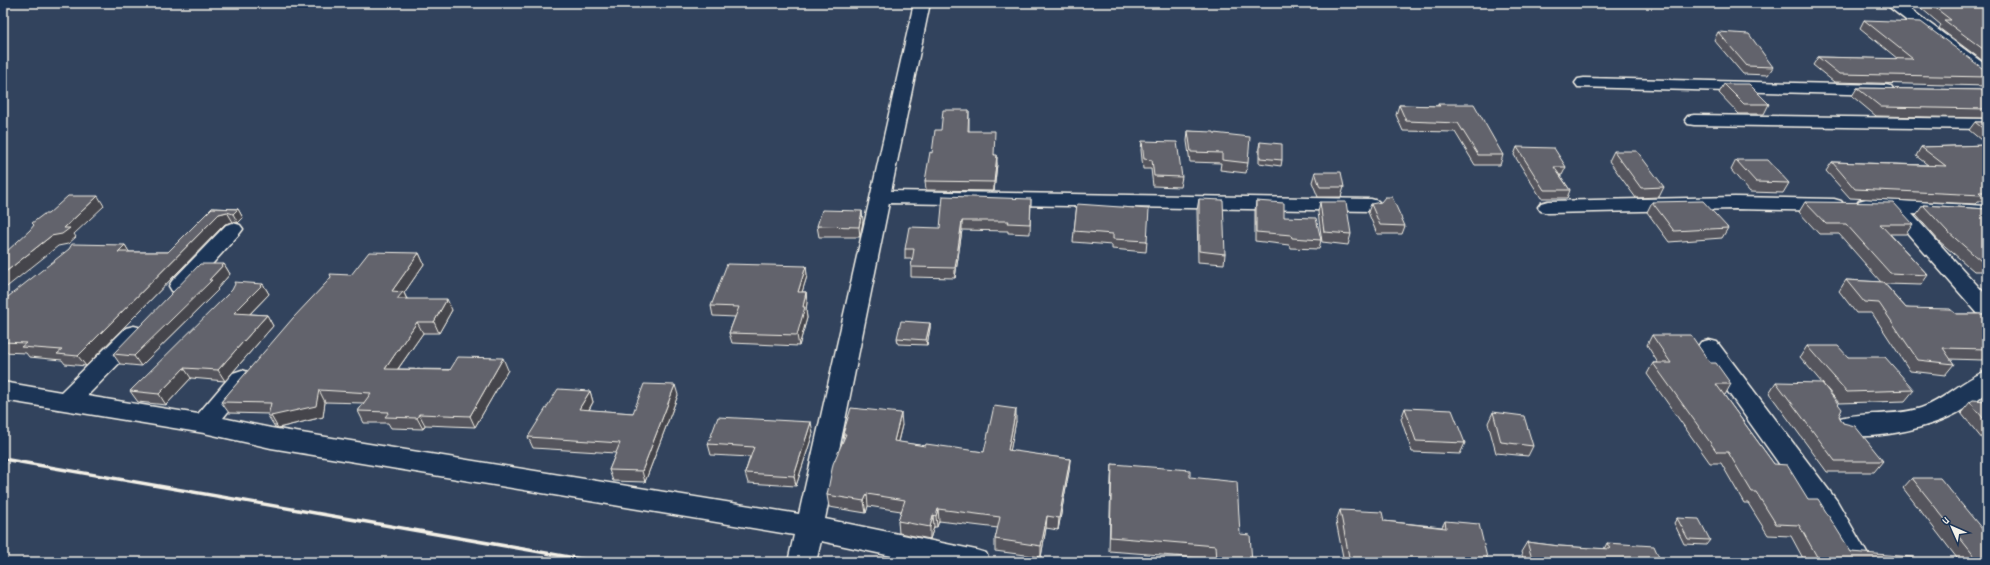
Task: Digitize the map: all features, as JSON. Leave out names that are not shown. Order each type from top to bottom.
[{"type":"street","points":[[802,562],[811,527],[922,3]]},
{"type":"street","points":[[1892,3],[1987,74]]},
{"type":"street","points":[[1584,83],[1902,90]]},
{"type":"street","points":[[1694,120],[1987,124]]},
{"type":"street","points":[[880,197],[1371,205]]},
{"type":"street","points":[[1548,207],[1735,203],[1894,206],[1987,212]]},
{"type":"street","points":[[1894,206],[1987,310]]},
{"type":"street","points":[[167,300],[233,229]]},
{"type":"street","points":[[67,401],[151,317]]},
{"type":"street","points":[[1709,348],[1778,440],[1822,503],[1858,562]]},
{"type":"street","points":[[204,424],[254,365]]},
{"type":"street","points":[[1845,426],[1893,425],[1924,416],[1946,408],[1987,380]]},
{"type":"street","points":[[3,391],[67,401],[122,400],[204,424],[270,438],[811,527],[976,562]]},
{"type":"building","points":[[1929,3],[1980,3],[1987,8],[1987,52],[1944,20],[1951,20]]},
{"type":"building","points":[[1864,20],[1921,22],[1987,71],[1987,77],[1839,74],[1818,57],[1913,59]]},
{"type":"building","points":[[1718,32],[1749,34],[1773,67],[1747,66]]},
{"type":"building","points":[[1724,84],[1749,84],[1769,104],[1744,104]]},
{"type":"building","points":[[1857,88],[1987,90],[1987,109],[1881,107]]},
{"type":"building","points":[[1438,104],[1474,104],[1503,155],[1478,155],[1458,123],[1406,121],[1399,105],[1440,106]]},
{"type":"building","points":[[943,110],[969,110],[968,131],[995,131],[994,155],[997,155],[994,182],[925,181],[930,152],[932,153],[935,130],[941,130]]},
{"type":"building","points":[[1975,122],[1987,122],[1987,132]]},
{"type":"building","points":[[1188,131],[1214,132],[1250,137],[1248,163],[1222,160],[1222,153],[1191,152]]},
{"type":"building","points":[[1142,141],[1177,142],[1182,177],[1154,176],[1152,160],[1144,159]]},
{"type":"building","points":[[1260,142],[1282,144],[1282,160],[1260,158]]},
{"type":"building","points":[[1987,145],[1987,192],[1979,192],[1982,195],[1855,189],[1832,162],[1946,166],[1921,147]]},
{"type":"building","points":[[1517,147],[1554,148],[1566,167],[1554,167],[1570,190],[1544,190]]},
{"type":"building","points":[[1614,151],[1637,151],[1664,187],[1641,188]]},
{"type":"building","points":[[1736,160],[1768,160],[1789,183],[1756,182]]},
{"type":"building","points":[[1315,172],[1341,172],[1344,187],[1320,187]]},
{"type":"building","points":[[68,196],[98,196],[64,228],[70,228],[62,234],[51,236],[3,274],[3,254],[30,230],[34,225],[32,223],[44,214],[48,214]]},
{"type":"building","points":[[943,196],[1031,199],[1030,224],[1008,223],[1009,221],[962,221],[955,268],[911,267],[914,249],[905,249],[909,227],[940,228]]},
{"type":"building","points":[[1385,197],[1392,197],[1405,226],[1380,225],[1371,204],[1381,202]]},
{"type":"building","points":[[1199,199],[1223,200],[1225,254],[1199,251]]},
{"type":"building","points":[[1256,201],[1284,203],[1284,217],[1316,218],[1321,240],[1292,238],[1291,235],[1256,232]]},
{"type":"building","points":[[1703,201],[1728,228],[1674,231],[1652,202]]},
{"type":"building","points":[[1320,202],[1346,202],[1351,234],[1324,232]]},
{"type":"building","points":[[1805,202],[1894,203],[1913,224],[1880,224],[1928,275],[1890,273],[1846,224],[1826,224]]},
{"type":"building","points":[[1077,204],[1149,209],[1147,241],[1113,239],[1113,234],[1074,231]]},
{"type":"building","points":[[1923,205],[1987,209],[1987,261],[1981,261],[1947,231]]},
{"type":"building","points":[[212,208],[238,209],[233,214],[227,212],[219,214],[78,356],[57,354],[62,350],[21,347],[26,343],[3,342],[3,301],[69,249],[72,244],[125,245],[118,252],[168,252]]},
{"type":"building","points":[[822,210],[862,211],[859,227],[817,226]]},
{"type":"building","points":[[369,252],[419,253],[392,291],[403,292],[397,299],[447,299],[434,322],[417,322],[385,369],[450,370],[458,357],[503,358],[470,416],[419,414],[417,418],[385,417],[389,412],[358,411],[371,393],[319,390],[316,406],[271,416],[268,416],[271,403],[221,402],[293,318],[327,282],[331,277],[330,274],[351,275]]},
{"type":"building","points":[[200,264],[224,264],[209,280],[212,280],[134,356],[113,354]]},
{"type":"building","points":[[727,264],[806,266],[798,292],[806,292],[803,307],[805,307],[797,335],[729,333],[739,307],[711,306]]},
{"type":"building","points":[[1846,280],[1883,282],[1906,308],[1950,309],[1956,314],[1987,314],[1987,343],[1985,343],[1987,345],[1987,349],[1943,348],[1954,364],[1918,360],[1879,303],[1864,302]]},
{"type":"building","points":[[234,282],[263,284],[234,313],[267,315],[218,370],[184,368],[159,394],[130,391],[232,290],[235,284]]},
{"type":"building","points":[[901,321],[930,323],[926,340],[897,338]]},
{"type":"building","points":[[1652,335],[1691,335],[1710,363],[1716,363],[1731,384],[1716,384],[1774,464],[1787,465],[1808,499],[1818,499],[1851,552],[1913,557],[1916,562],[1820,562],[1799,525],[1776,524],[1756,492],[1752,492],[1728,452],[1717,452],[1653,363],[1671,363]]},
{"type":"building","points":[[1807,346],[1838,346],[1848,357],[1885,357],[1914,390],[1847,392]]},
{"type":"building","points":[[1776,382],[1822,383],[1842,409],[1839,416],[1843,423],[1855,426],[1883,461],[1835,461]]},
{"type":"building","points":[[644,384],[675,385],[642,471],[609,470],[620,443],[528,437],[558,389],[590,391],[579,409],[633,413]]},
{"type":"building","points":[[1973,400],[1987,401],[1987,423],[1970,402]]},
{"type":"building","points":[[994,406],[1016,409],[1008,450],[1070,459],[1059,518],[1047,516],[1041,546],[995,539],[1000,517],[938,509],[936,516],[933,515],[930,527],[898,521],[905,500],[867,494],[864,501],[827,495],[833,464],[846,434],[843,434],[851,408],[901,413],[894,441],[925,446],[926,444],[984,452]]},
{"type":"building","points":[[1405,408],[1452,410],[1465,443],[1416,441]]},
{"type":"building","points":[[1493,412],[1524,416],[1533,446],[1501,442]]},
{"type":"building","points":[[718,417],[811,422],[794,476],[745,473],[754,447],[708,444]]},
{"type":"building","points":[[1112,464],[1190,470],[1190,477],[1237,482],[1240,534],[1250,535],[1252,562],[1217,562],[1216,546],[1110,537]]},
{"type":"building","points":[[1912,478],[1940,478],[1987,535],[1987,562],[1979,562]]},
{"type":"building","points":[[1340,510],[1382,512],[1384,521],[1446,528],[1445,521],[1479,524],[1488,562],[1350,562]]},
{"type":"building","points":[[1677,518],[1699,519],[1710,540],[1688,539]]},
{"type":"building","points":[[1527,542],[1559,546],[1610,549],[1607,543],[1654,546],[1661,562],[1533,562]]},
{"type":"railway","points":[[3,459],[598,562]]}]
